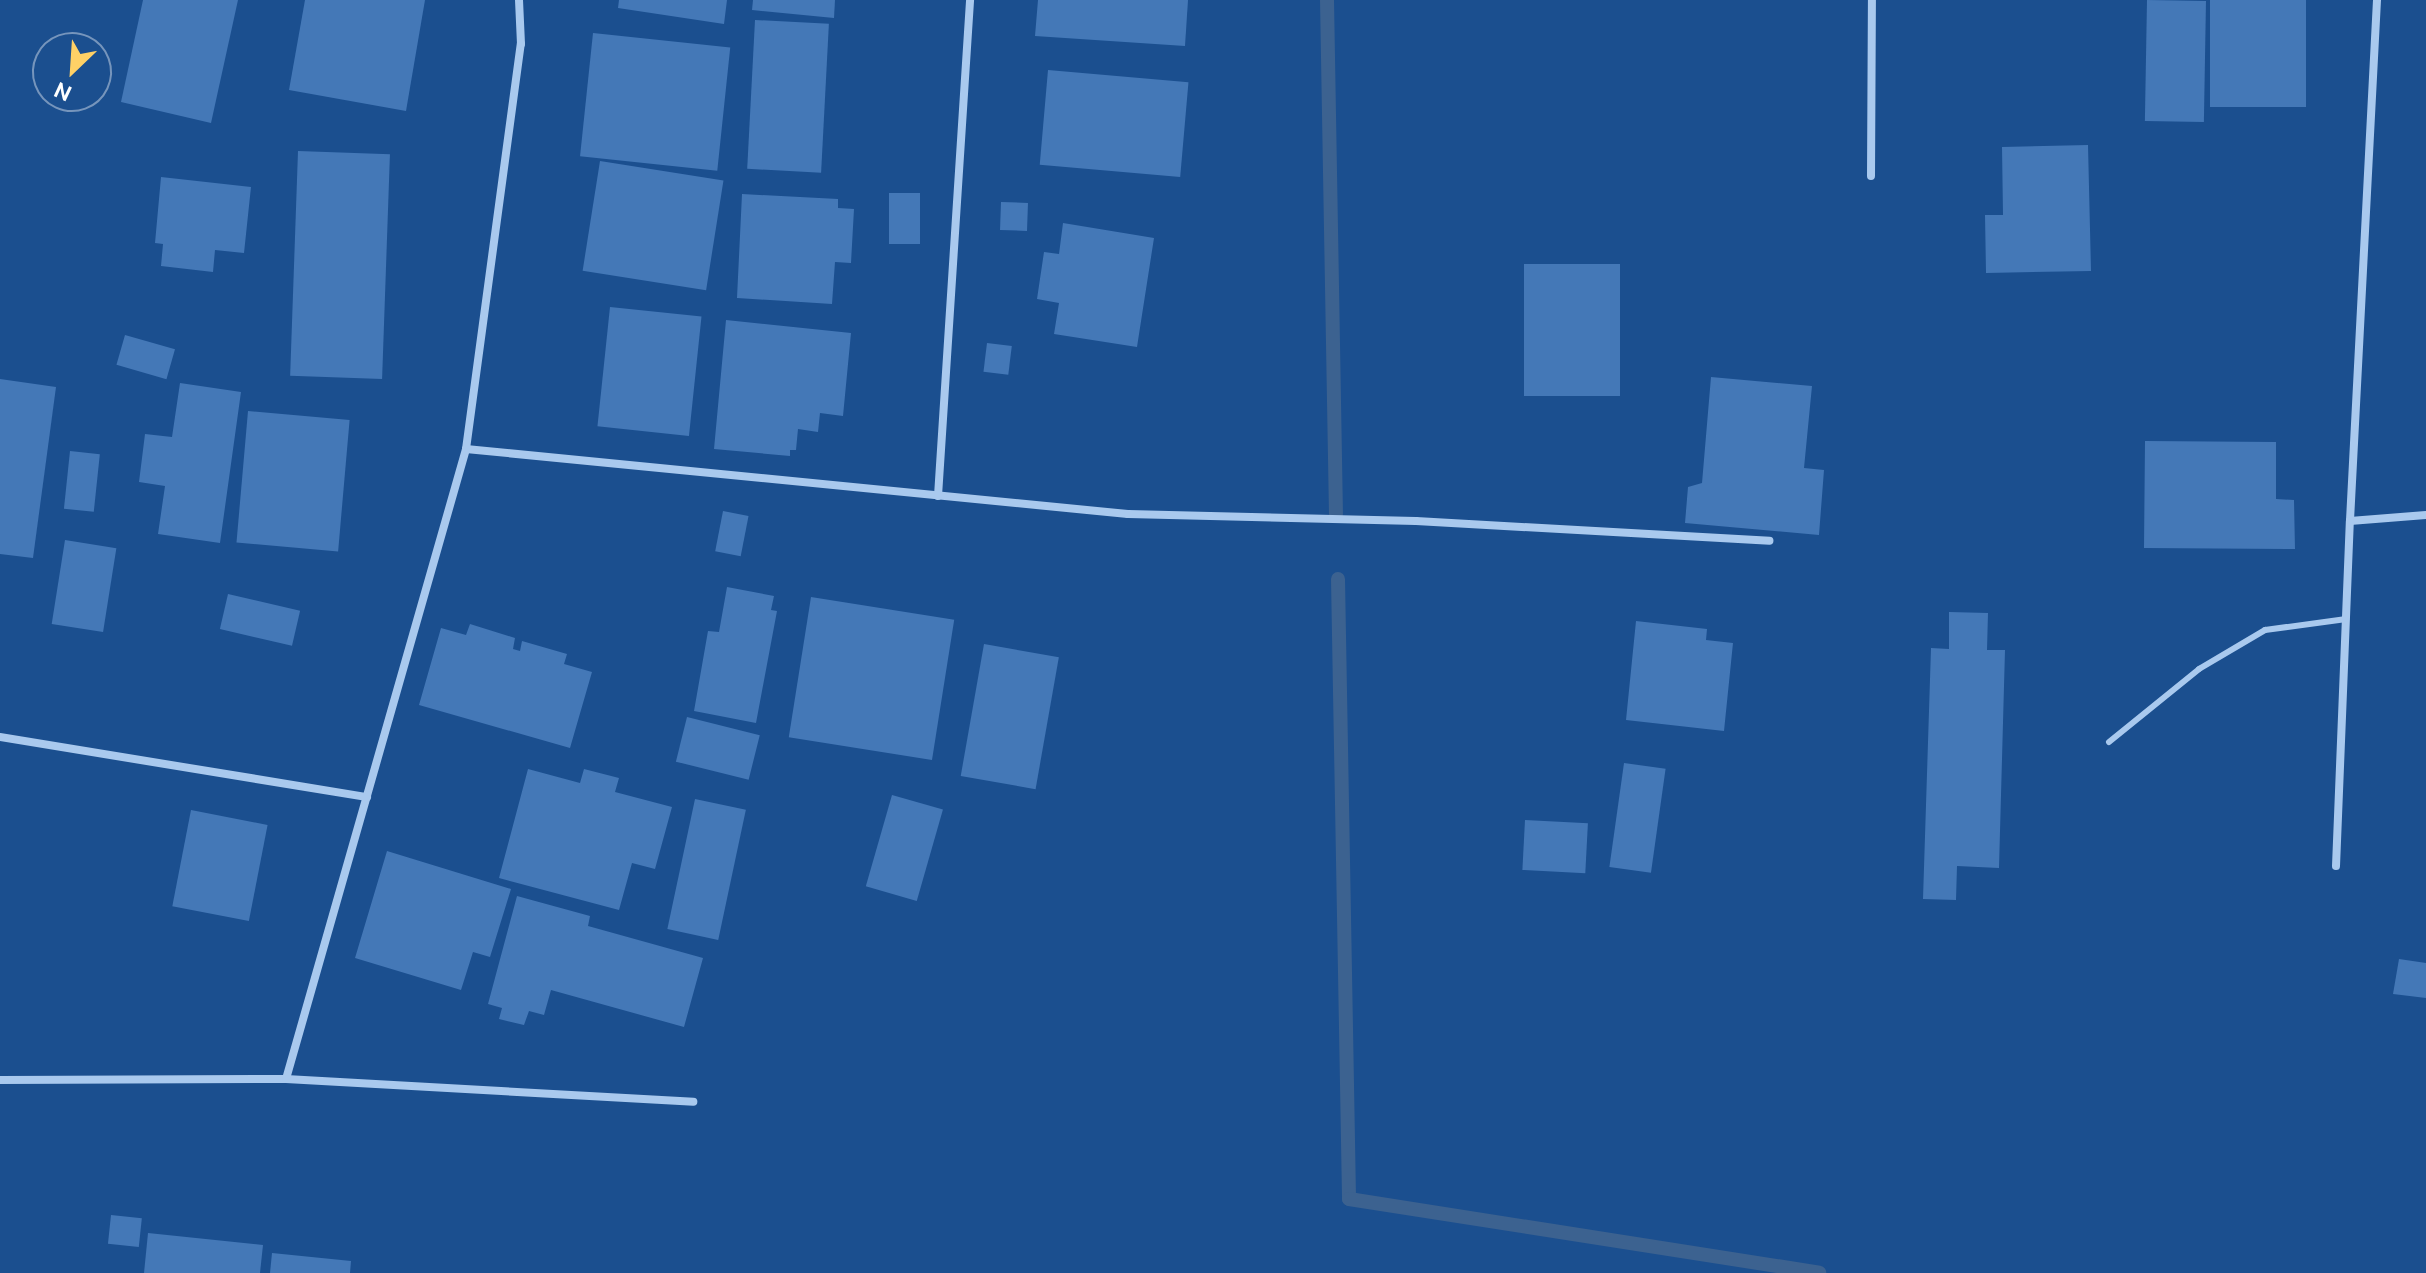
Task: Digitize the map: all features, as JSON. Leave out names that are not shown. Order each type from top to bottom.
[{"type":"street","points":[[286,1079],[466,449],[521,44],[519,0]]},
{"type":"street","points":[[938,496],[970,0]]},
{"type":"street","points":[[1871,176],[1872,0]]},
{"type":"street","points":[[2336,866],[2377,0]]},
{"type":"street","points":[[466,449],[1128,514],[1416,521],[1769,541]]},
{"type":"street","points":[[2350,521],[2426,515]]},
{"type":"street","points":[[0,737],[367,797]]},
{"type":"street","points":[[0,1080],[286,1079],[693,1102]]},
{"type":"lane","points":[[2109,742],[2199,669],[2265,630],[2346,619]]},
{"type":"building","points":[[143,0],[238,0],[211,123],[121,102]]},
{"type":"building","points":[[305,0],[425,0],[406,111],[289,90]]},
{"type":"building","points":[[619,0],[727,0],[724,24],[618,8]]},
{"type":"building","points":[[753,0],[835,0],[834,18],[752,10]]},
{"type":"building","points":[[1038,0],[1188,0],[1185,46],[1035,36]]},
{"type":"building","points":[[2147,0],[2206,1],[2204,122],[2145,121]]},
{"type":"building","points":[[2210,0],[2306,0],[2306,107],[2210,107]]},
{"type":"building","points":[[755,20],[829,24],[821,173],[747,169]]},
{"type":"building","points":[[593,33],[730,47],[717,171],[580,156]]},
{"type":"building","points":[[1048,70],[1188,82],[1180,177],[1040,165]]},
{"type":"building","points":[[2088,145],[2091,271],[1986,273],[1985,215],[2003,215],[2002,147]]},
{"type":"building","points":[[298,151],[390,154],[382,379],[290,376]]},
{"type":"building","points":[[600,161],[723,181],[706,290],[583,271]]},
{"type":"building","points":[[161,177],[251,187],[244,253],[215,250],[213,272],[161,266],[163,244],[155,243]]},
{"type":"building","points":[[889,193],[920,193],[920,244],[889,244]]},
{"type":"building","points":[[742,194],[838,199],[838,208],[854,209],[851,263],[835,262],[832,304],[737,298]]},
{"type":"building","points":[[1001,202],[1028,203],[1027,231],[1000,230]]},
{"type":"building","points":[[1063,223],[1154,238],[1137,347],[1054,334],[1059,303],[1037,299],[1044,252],[1059,254]]},
{"type":"building","points":[[1524,264],[1620,264],[1620,396],[1524,396]]},
{"type":"building","points":[[610,307],[701,317],[689,436],[597,426]]},
{"type":"building","points":[[726,320],[851,333],[843,416],[820,413],[818,432],[798,429],[796,450],[790,450],[790,456],[714,449]]},
{"type":"building","points":[[125,335],[175,349],[166,379],[116,365]]},
{"type":"building","points":[[987,343],[1012,346],[1008,375],[983,372]]},
{"type":"building","points":[[1711,377],[1812,386],[1804,468],[1824,470],[1819,535],[1685,523],[1688,487],[1702,483]]},
{"type":"building","points":[[0,379],[56,387],[33,558],[0,554]]},
{"type":"building","points":[[180,383],[241,392],[220,543],[158,534],[165,486],[139,482],[145,434],[172,437]]},
{"type":"building","points":[[248,411],[350,420],[338,551],[236,542]]},
{"type":"building","points":[[2145,441],[2276,442],[2276,499],[2294,500],[2295,549],[2144,548]]},
{"type":"building","points":[[70,451],[100,454],[94,512],[64,509]]},
{"type":"building","points":[[723,511],[749,516],[741,556],[715,551]]},
{"type":"building","points":[[65,540],[116,548],[103,632],[52,624]]},
{"type":"building","points":[[727,587],[774,596],[771,610],[777,611],[756,723],[694,711],[708,631],[719,632]]},
{"type":"building","points":[[228,594],[300,611],[292,646],[220,629]]},
{"type":"building","points":[[811,597],[954,620],[932,760],[789,737]]},
{"type":"building","points":[[1949,612],[1988,613],[1987,650],[2005,650],[1999,868],[1957,866],[1956,900],[1923,899],[1931,648],[1949,649]]},
{"type":"building","points":[[1636,621],[1707,629],[1706,640],[1733,643],[1724,731],[1626,720]]},
{"type":"building","points":[[470,624],[515,638],[513,649],[520,651],[522,641],[567,654],[564,664],[592,672],[570,748],[419,705],[441,628],[466,635]]},
{"type":"building","points":[[984,644],[1059,657],[1036,789],[961,776]]},
{"type":"building","points":[[687,717],[760,735],[749,780],[676,762]]},
{"type":"building","points":[[1624,763],[1666,769],[1651,873],[1609,867]]},
{"type":"building","points":[[528,769],[580,783],[584,769],[619,778],[615,792],[672,807],[655,869],[632,863],[619,910],[499,878]]},
{"type":"building","points":[[892,795],[943,810],[917,901],[866,886]]},
{"type":"building","points":[[695,799],[746,810],[718,940],[667,929]]},
{"type":"building","points":[[191,810],[268,825],[249,921],[172,906]]},
{"type":"building","points":[[1525,820],[1588,823],[1585,873],[1522,870]]},
{"type":"building","points":[[387,851],[511,889],[490,957],[473,952],[461,990],[355,958]]},
{"type":"building","points":[[517,896],[590,916],[588,926],[703,958],[684,1027],[551,990],[544,1015],[529,1011],[524,1025],[499,1019],[502,1008],[488,1004]]},
{"type":"building","points":[[2399,959],[2426,963],[2426,998],[2393,994]]},
{"type":"building","points":[[111,1215],[142,1218],[139,1247],[108,1244]]},
{"type":"building","points":[[148,1233],[263,1245],[260,1273],[144,1273]]},
{"type":"building","points":[[272,1253],[351,1261],[350,1273],[270,1273]]},
{"type":"waterway","points":[[1327,0],[1336,514]]},
{"type":"waterway","points":[[1338,579],[1349,1199],[1819,1273]]}]
